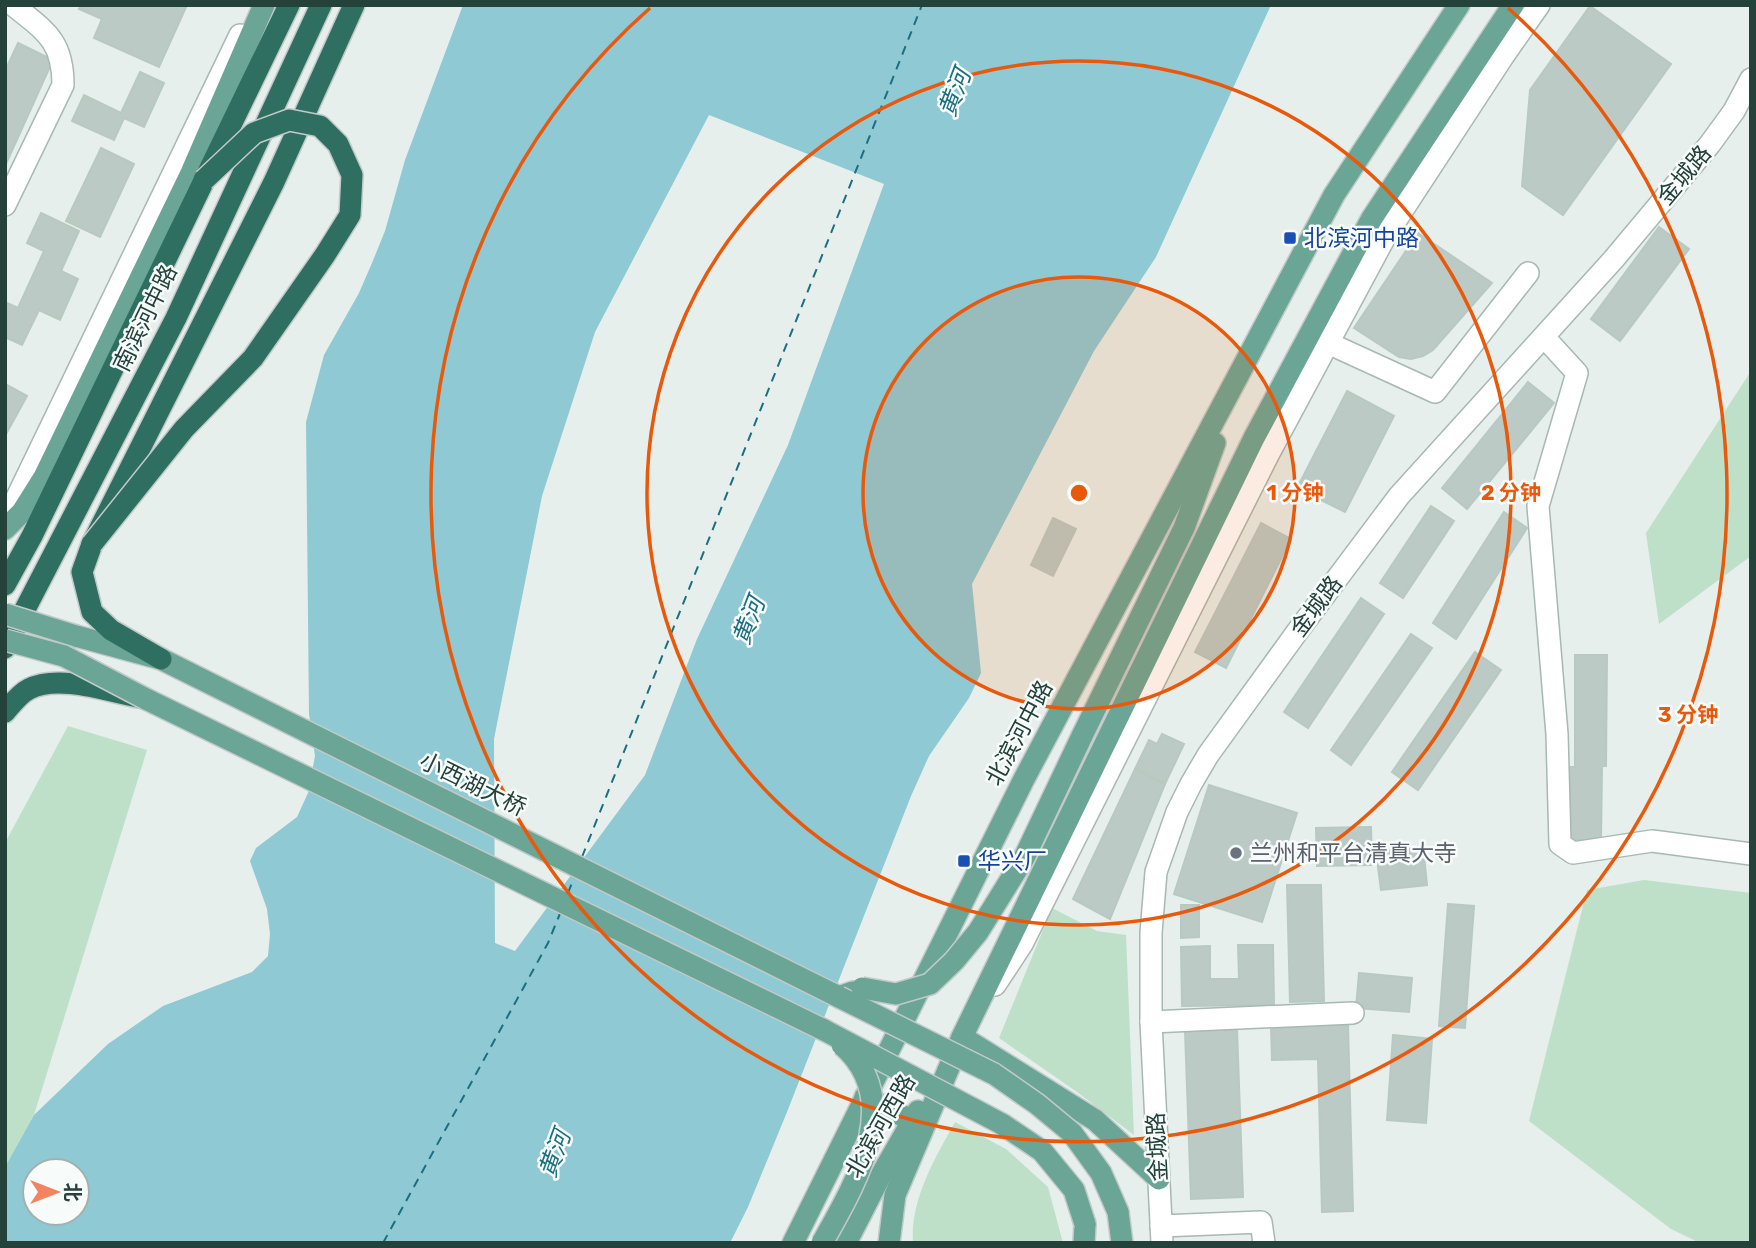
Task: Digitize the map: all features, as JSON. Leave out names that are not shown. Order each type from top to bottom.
[{"type":"highway","name":"南滨河中路","points":[[5,585],[32,536],[198,176],[289,5]]},
{"type":"highway","name":"南滨河中路","points":[[5,648],[176,318],[321,5]]},
{"type":"highway","points":[[160,659],[111,630],[92,612],[82,572],[92,544],[274,182],[354,5]]},
{"type":"highway","points":[[92,544],[184,429],[253,358],[325,255],[349,215],[352,175],[338,144],[320,125],[289,120],[254,133],[198,176]]},
{"type":"highway","points":[[5,712],[28,689],[50,683],[64,683],[146,699]]},
{"type":"main road","points":[[5,529],[22,512],[44,477],[198,176],[264,5]]},
{"type":"main road","name":"北滨河中路","points":[[793,1243],[1024,779],[1334,195],[1459,5]]},
{"type":"main road","points":[[889,1243],[895,1195],[962,1037],[1254,438],[1372,218],[1513,5]]},
{"type":"main road","points":[[839,998],[862,988],[896,994],[930,984],[978,932],[1024,858],[1184,528],[1242,369]]},
{"type":"main road","name":"小西湖大桥","points":[[5,614],[160,659],[994,1074],[1072,1133],[1101,1173],[1118,1212],[1122,1243]]},
{"type":"main road","points":[[5,640],[64,656],[146,699],[824,1030],[1002,1124],[1042,1151],[1074,1190],[1084,1233]]},
{"type":"main road","points":[[822,1243],[853,1188],[872,1131],[873,1098],[857,1058],[824,1030]]},
{"type":"main road","points":[[962,1037],[1095,1120],[1158,1179]]},
{"type":"main road","name":"北滨河西路","points":[[846,1243],[962,1037]]},
{"type":"main road","points":[[865,1097],[913,1121]]},
{"type":"street","points":[[5,205],[63,85],[63,64],[50,34],[13,5]]},
{"type":"street","name":"南滨河中路","points":[[5,522],[255,5]]},
{"type":"street","points":[[962,1037],[1022,944],[1268,455],[1385,237],[1539,5]]},
{"type":"street","name":"金城路","points":[[1161,1234],[1151,1022],[1151,933],[1156,872],[1177,812],[1191,783],[1208,755],[1289,643],[1399,496],[1614,260],[1710,144],[1734,111],[1751,79]]},
{"type":"street","points":[[1328,343],[1435,392],[1528,273]]},
{"type":"street","points":[[1544,337],[1577,373],[1538,506],[1557,734],[1560,844],[1573,853],[1652,841],[1751,854]]},
{"type":"street","points":[[1151,1022],[1353,1013]]},
{"type":"street","points":[[1161,1234],[1261,1222],[1264,1243]]},
{"type":"green space","points":[[1751,371],[1751,556],[1659,624],[1646,533]]},
{"type":"green space","points":[[68,726],[147,750],[34,1115],[5,1167],[5,843]]},
{"type":"green space","points":[[1644,880],[1751,893],[1751,1243],[1700,1243],[1671,1229],[1529,1121],[1587,890]]},
{"type":"green space","points":[[1052,908],[1097,931],[1126,935],[1134,1135],[999,1038]]},
{"type":"green space","points":[[955,1122],[1006,1149],[1048,1187],[1063,1243],[913,1243],[915,1211],[925,1180]]},
{"type":"water","name":"黄河","points":[[463,5],[1271,5],[1156,257],[1094,351],[972,584],[981,673],[969,698],[929,756],[911,796],[787,1112],[748,1207],[730,1243],[5,1243],[5,1167],[34,1115],[108,1044],[163,1006],[252,972],[268,956],[270,934],[267,909],[250,861],[256,848],[297,817],[308,793],[315,756],[309,714],[306,422],[324,355],[359,293],[385,231],[405,160]],"holes":[[[709,115],[884,184],[788,445],[697,639],[645,775],[515,951],[495,943],[494,739],[542,496],[595,332]]]},
{"type":"building","points":[[81,5],[187,5],[159,67],[94,38],[102,19],[79,9]]},
{"type":"building","points":[[1590,6],[1671,64],[1563,215],[1522,186],[1530,90]]},
{"type":"building","points":[[18,43],[53,60],[5,166],[5,71]]},
{"type":"building","points":[[140,72],[164,83],[144,127],[124,118],[114,140],[72,121],[84,95],[121,113]]},
{"type":"building","points":[[101,148],[134,164],[100,237],[66,221]]},
{"type":"building","points":[[41,213],[79,231],[61,271],[78,279],[60,320],[39,310],[22,345],[5,337],[5,302],[18,308],[44,251],[27,243]]},
{"type":"building","points":[[1659,227],[1689,249],[1620,341],[1591,319]]},
{"type":"building","points":[[1418,233],[1492,283],[1433,350],[1411,359],[1399,357],[1354,328]]},
{"type":"building","points":[[1528,382],[1554,403],[1467,509],[1442,488]]},
{"type":"building","points":[[5,384],[27,396],[5,436]]},
{"type":"building","points":[[1347,391],[1394,416],[1345,512],[1297,488]]},
{"type":"building","points":[[1431,506],[1454,521],[1403,598],[1380,583]]},
{"type":"building","points":[[1504,512],[1527,528],[1456,639],[1433,623]]},
{"type":"building","points":[[1053,518],[1076,529],[1053,576],[1031,565]]},
{"type":"building","points":[[1261,523],[1291,539],[1226,668],[1195,652]]},
{"type":"building","points":[[1361,598],[1384,614],[1308,728],[1284,712]]},
{"type":"building","points":[[1411,634],[1432,648],[1351,765],[1331,750]]},
{"type":"building","points":[[1475,652],[1501,670],[1418,790],[1392,772]]},
{"type":"building","points":[[1575,655],[1607,655],[1606,766],[1602,766],[1601,840],[1570,840],[1570,767],[1575,767]]},
{"type":"building","points":[[1162,734],[1184,744],[1165,784],[1135,769],[1149,740],[1157,744]]},
{"type":"building","points":[[1135,769],[1165,784],[1110,919],[1073,899]]},
{"type":"building","name":"兰州和平台清真大寺","points":[[1209,785],[1297,813],[1262,922],[1174,894]]},
{"type":"building","points":[[1371,827],[1372,865],[1317,866],[1316,828]]},
{"type":"building","points":[[1423,846],[1427,885],[1381,890],[1376,852]]},
{"type":"building","points":[[1287,885],[1321,885],[1324,1001],[1290,1002]]},
{"type":"building","points":[[1448,904],[1474,906],[1465,1028],[1439,1026]]},
{"type":"building","points":[[1181,905],[1199,905],[1199,937],[1181,938]]},
{"type":"building","points":[[1238,945],[1273,945],[1274,1005],[1182,1006],[1181,947],[1210,946],[1210,979],[1239,979]]},
{"type":"building","points":[[1359,973],[1412,978],[1409,1012],[1356,1008]]},
{"type":"building","points":[[1348,1024],[1353,1211],[1322,1212],[1318,1059],[1272,1060],[1271,1026]]},
{"type":"building","points":[[1237,1029],[1243,1197],[1191,1199],[1185,1031]]},
{"type":"building","points":[[1393,1035],[1432,1039],[1426,1123],[1387,1120]]},
{"type":"ferry route","points":[[582,857],[922,5]]},
{"type":"ferry route","points":[[568,893],[575,875]]},
{"type":"ferry route","points":[[383,1243],[548,943],[561,911]]},
{"type":"place","name":"北滨河中路","points":[[1290,238]]},
{"type":"place","name":"兰州和平台清真大寺","points":[[1236,853]]},
{"type":"place","name":"华兴厂","points":[[964,861]]}]
